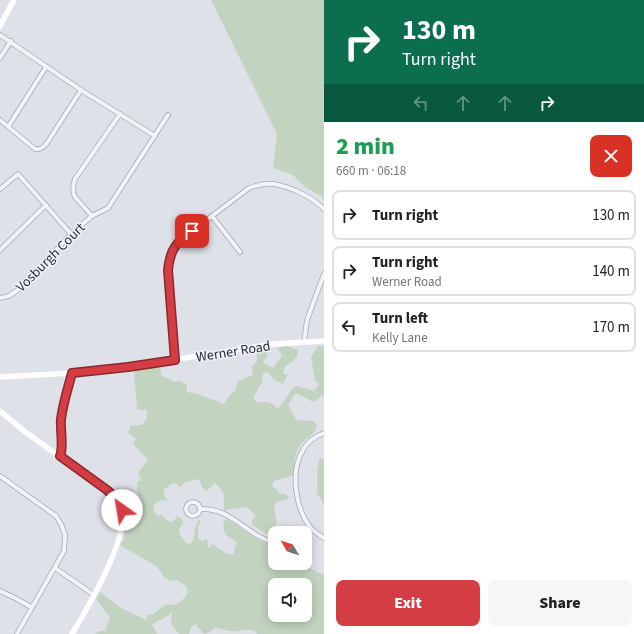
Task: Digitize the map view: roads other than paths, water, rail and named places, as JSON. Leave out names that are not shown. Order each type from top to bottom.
[{"type":"street","points":[[0,26],[14,0]]},
{"type":"street","points":[[0,35],[11,41],[46,67],[81,90],[155,136]]},
{"type":"street","points":[[0,58],[11,41]]},
{"type":"street","points":[[8,128],[46,67]]},
{"type":"street","points":[[0,120],[35,149],[39,150],[43,148],[50,140],[81,90]]},
{"type":"street","points":[[92,216],[75,197],[73,193],[73,184],[120,114]]},
{"type":"street","name":"Vosburgh Court","points":[[0,298],[9,296],[22,287],[71,234],[92,216],[102,212],[110,205],[168,115]]},
{"type":"street","points":[[0,189],[18,174],[71,234]]},
{"type":"street","points":[[175,360],[168,270],[169,259],[174,248],[182,238],[249,188],[260,184],[274,184],[307,196],[324,209]]},
{"type":"street","points":[[0,250],[46,205]]},
{"type":"street","points":[[212,216],[240,252]]},
{"type":"street","points":[[304,342],[307,320],[324,274]]},
{"type":"street","name":"Werner Road","points":[[0,377],[72,373],[128,367],[274,344],[324,341]]},
{"type":"street","points":[[60,456],[63,406],[72,373]]},
{"type":"street","points":[[0,412],[28,434],[107,490],[117,499],[122,510],[122,521],[115,552],[94,595],[72,634]]},
{"type":"street","points":[[309,526],[304,518],[300,505],[296,487],[296,469],[303,448],[310,441],[324,433]]},
{"type":"street","points":[[0,476],[56,516],[65,535],[65,548],[17,634]]},
{"type":"street","points":[[200,509],[211,509],[223,513],[268,541]]},
{"type":"street","points":[[312,529],[324,538]]},
{"type":"street","points":[[55,568],[94,595]]},
{"type":"street","points":[[0,591],[31,607]]}]
